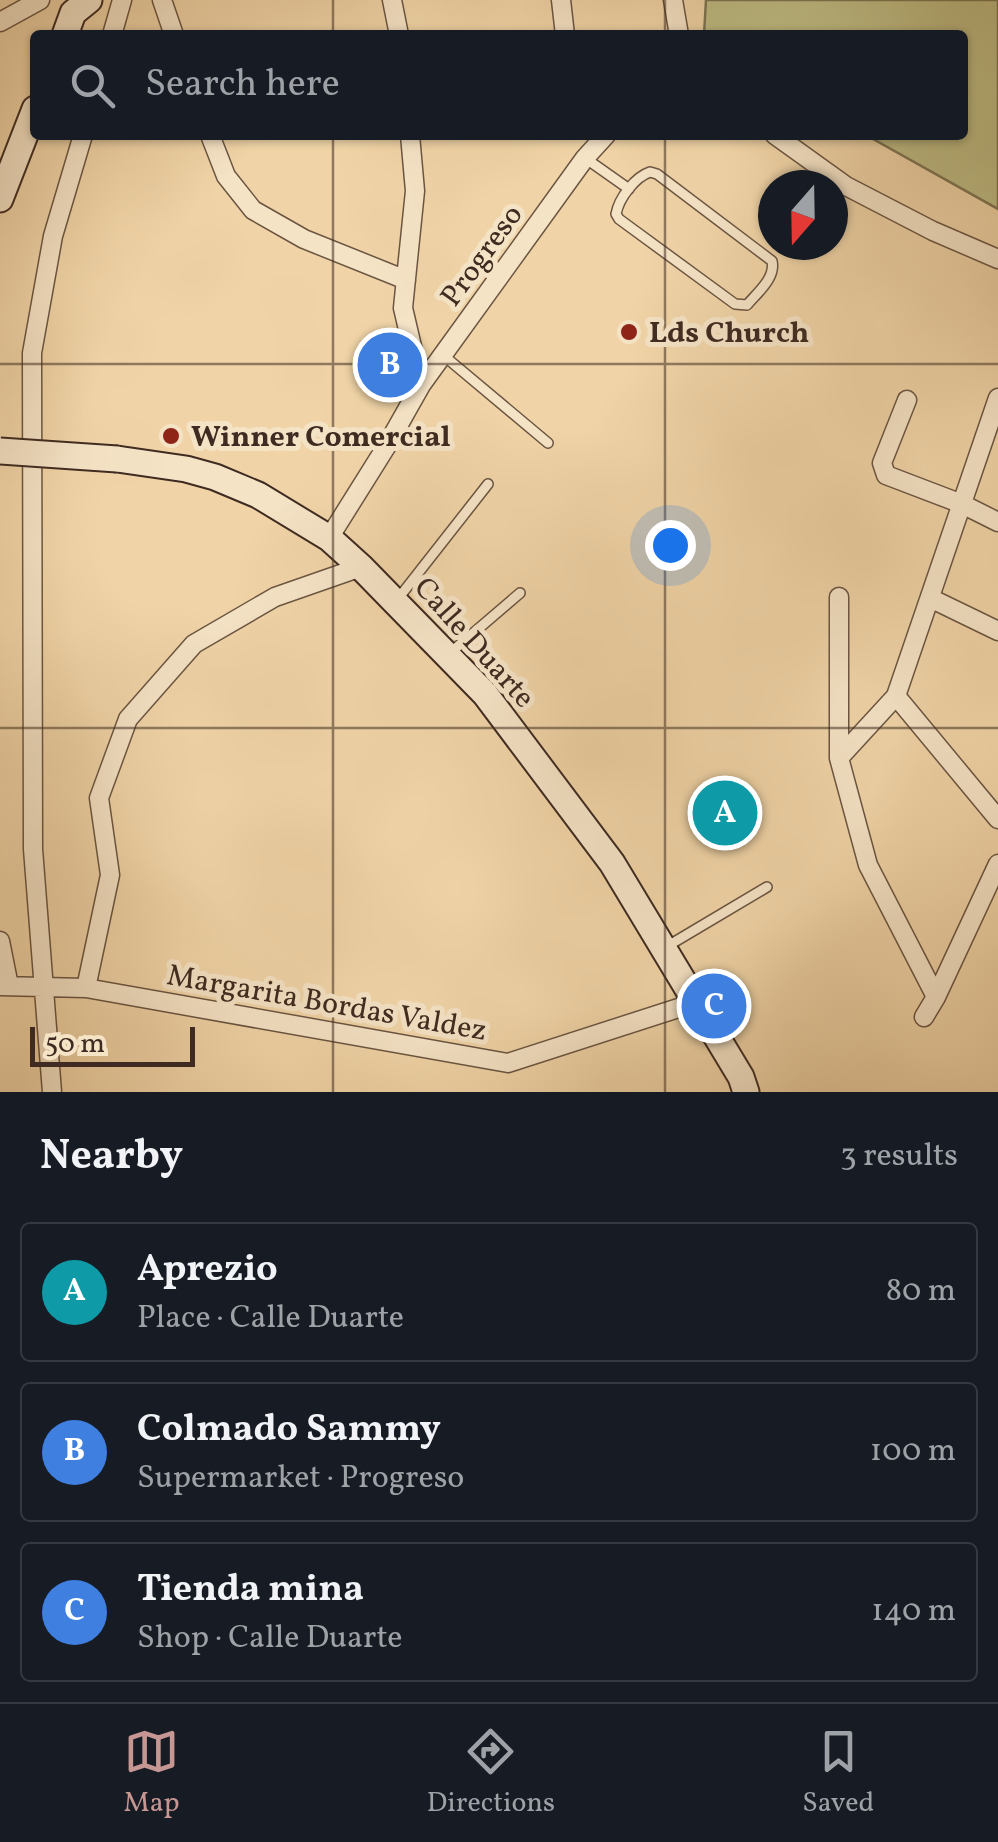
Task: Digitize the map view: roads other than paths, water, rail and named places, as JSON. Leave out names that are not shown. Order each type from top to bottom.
[{"type":"street","points":[[0,22],[40,0]]},
{"type":"street","points":[[67,30],[73,13],[89,0]]},
{"type":"street","points":[[113,30],[122,0]]},
{"type":"street","points":[[162,0],[172,30]]},
{"type":"street","points":[[392,0],[397,30]]},
{"type":"street","points":[[561,0],[564,30]]},
{"type":"street","points":[[673,0],[678,30]]},
{"type":"street","points":[[0,199],[30,122]]},
{"type":"street","points":[[52,1092],[33,849],[32,353],[53,236],[81,140]]},
{"type":"street","points":[[212,140],[226,176],[252,210],[304,240],[406,280]]},
{"type":"street","points":[[410,140],[415,191],[402,308],[421,385]]},
{"type":"street","points":[[582,140],[585,158]]},
{"type":"street","name":"Progreso","points":[[329,538],[421,385],[601,140]]},
{"type":"street","points":[[782,140],[846,186],[998,259]]},
{"type":"street","points":[[839,758],[896,696],[995,418],[998,398]]},
{"type":"street","points":[[907,400],[882,463],[886,474],[998,522]]},
{"type":"street","name":"Calle Duarte","points":[[0,450],[186,468],[258,495],[329,538],[485,694],[612,864],[741,1076],[746,1092]]},
{"type":"street","points":[[86,988],[110,875],[99,798],[128,719],[194,644],[276,597],[361,567]]},
{"type":"street","points":[[838,598],[839,758],[868,866],[936,997]]},
{"type":"street","points":[[930,598],[998,631]]},
{"type":"street","points":[[896,696],[998,819]]},
{"type":"street","points":[[924,1017],[998,864]]},
{"type":"street","points":[[0,941],[4,986]]},
{"type":"street","name":"Margarita Bordas Valdez","points":[[4,986],[86,988],[508,1062],[697,1002]]},
{"type":"lane","points":[[585,158],[629,190]]},
{"type":"lane","points":[[642,174],[657,174],[772,261],[771,276],[747,305],[735,304],[619,220],[617,206],[629,190],[642,174]]},
{"type":"lane","points":[[443,355],[548,442]]},
{"type":"lane","points":[[395,602],[488,484]]},
{"type":"lane","points":[[447,655],[520,593]]},
{"type":"lane","points":[[664,948],[766,887]]},
{"type":"place","name":"Lds Church","points":[[629,332]]},
{"type":"place","name":"Colmado Sammy","points":[[390,365]]},
{"type":"place","name":"Winner Comercial","points":[[171,436]]},
{"type":"place","name":"Aprezio","points":[[725,813]]},
{"type":"place","name":"Tienda mina","points":[[714,1006]]}]
